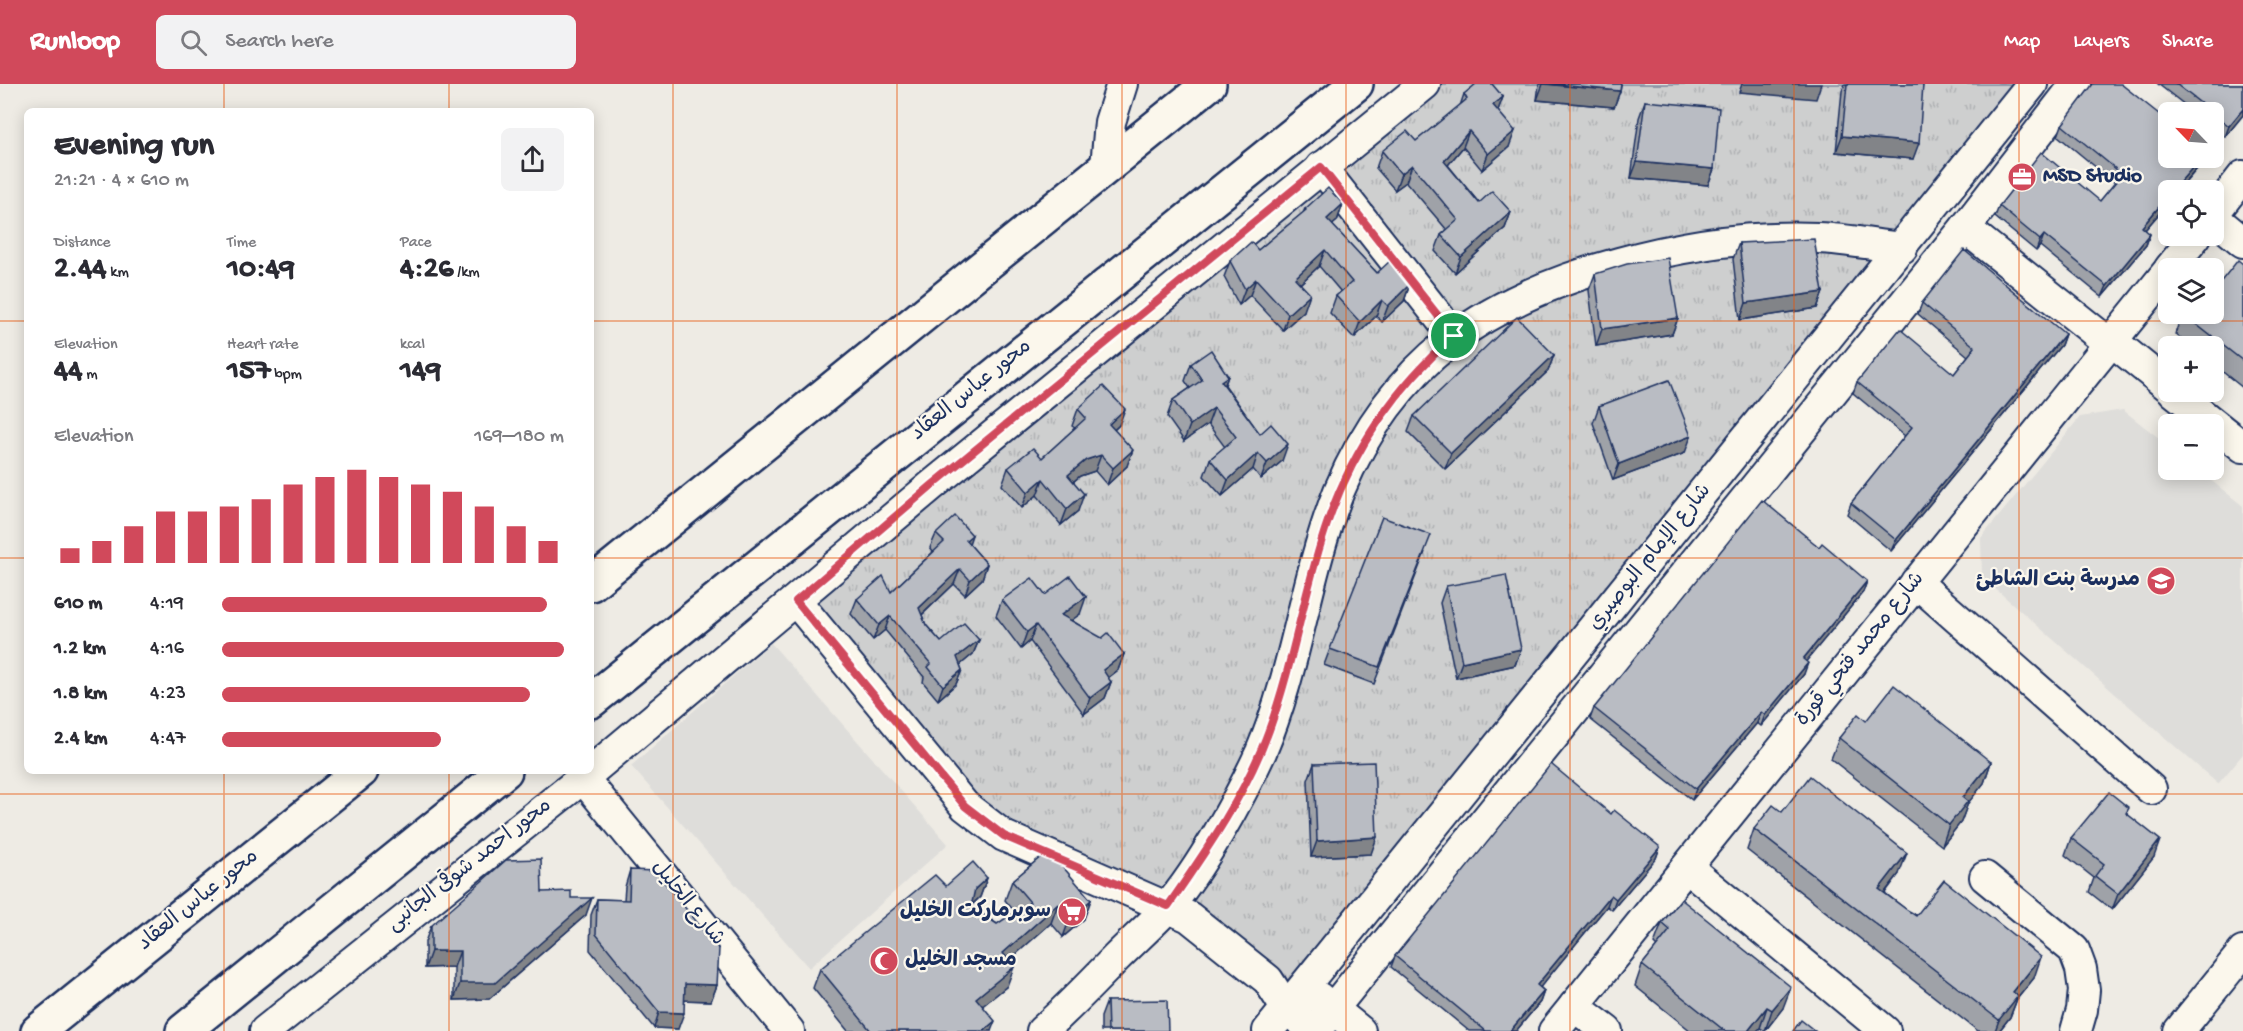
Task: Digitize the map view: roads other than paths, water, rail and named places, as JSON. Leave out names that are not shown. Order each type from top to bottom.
[{"type":"main road","points":[[594,582],[1209,84]]},
{"type":"main road","name":"محور عباس العقاد","points":[[595,695],[1356,84]]},
{"type":"main road","name":"محور عباس العقاد","points":[[38,1031],[357,774]]},
{"type":"main road","points":[[183,1031],[500,774]]},
{"type":"street","points":[[1106,166],[1110,122],[1122,84]]},
{"type":"street","name":"محور احمد شوقى الجانبى","points":[[594,769],[939,479],[1425,84]]},
{"type":"street","name":"شارع الإمام البوصيري","points":[[1286,1009],[2032,84]]},
{"type":"street","name":"شارع الإمام البوصيري","points":[[1320,1024],[1965,228],[2076,84]]},
{"type":"street","points":[[1321,167],[1454,336]]},
{"type":"street","points":[[2224,202],[2243,176]]},
{"type":"street","points":[[2224,225],[2243,242]]},
{"type":"street","points":[[1965,228],[2158,378]]},
{"type":"street","points":[[1042,1031],[1168,906],[1211,843],[1260,754],[1289,674],[1328,522],[1351,466],[1382,412],[1404,384],[1454,336],[1486,315],[1532,292],[1574,275],[1666,250],[1740,240],[1819,238],[1902,248]]},
{"type":"street","name":"شارع محمد فتحي قورة","points":[[2179,258],[2188,246]]},
{"type":"street","name":"شارع محمد فتحي قورة","points":[[1554,1031],[2158,284]]},
{"type":"street","points":[[2187,402],[2243,447]]},
{"type":"street","points":[[1916,582],[2151,789]]},
{"type":"street","points":[[796,601],[965,806],[1004,836],[1168,906],[1199,924],[1268,980],[1286,1009],[1320,1024],[1360,1031]]},
{"type":"street","name":"محور احمد شوقى الجانبى","points":[[266,1031],[588,774]]},
{"type":"street","name":"شارع الخليل","points":[[583,778],[789,1031]]},
{"type":"street","points":[[1688,868],[1885,1031]]},
{"type":"street","points":[[1984,877],[2074,950],[2081,969],[2084,990],[2082,1010],[2076,1031]]},
{"type":"street","points":[[2179,1031],[2243,952]]},
{"type":"street","points":[[1574,1006],[1606,1031]]},
{"type":"place","name":"MSD Studio","points":[[2022,177]]},
{"type":"place","name":"مدرسة بنت الشاطئ","points":[[2161,581]]},
{"type":"place","name":"سوبرماركت الخليل","points":[[1072,912]]},
{"type":"place","name":"مسجد الخليل","points":[[884,961]]}]
